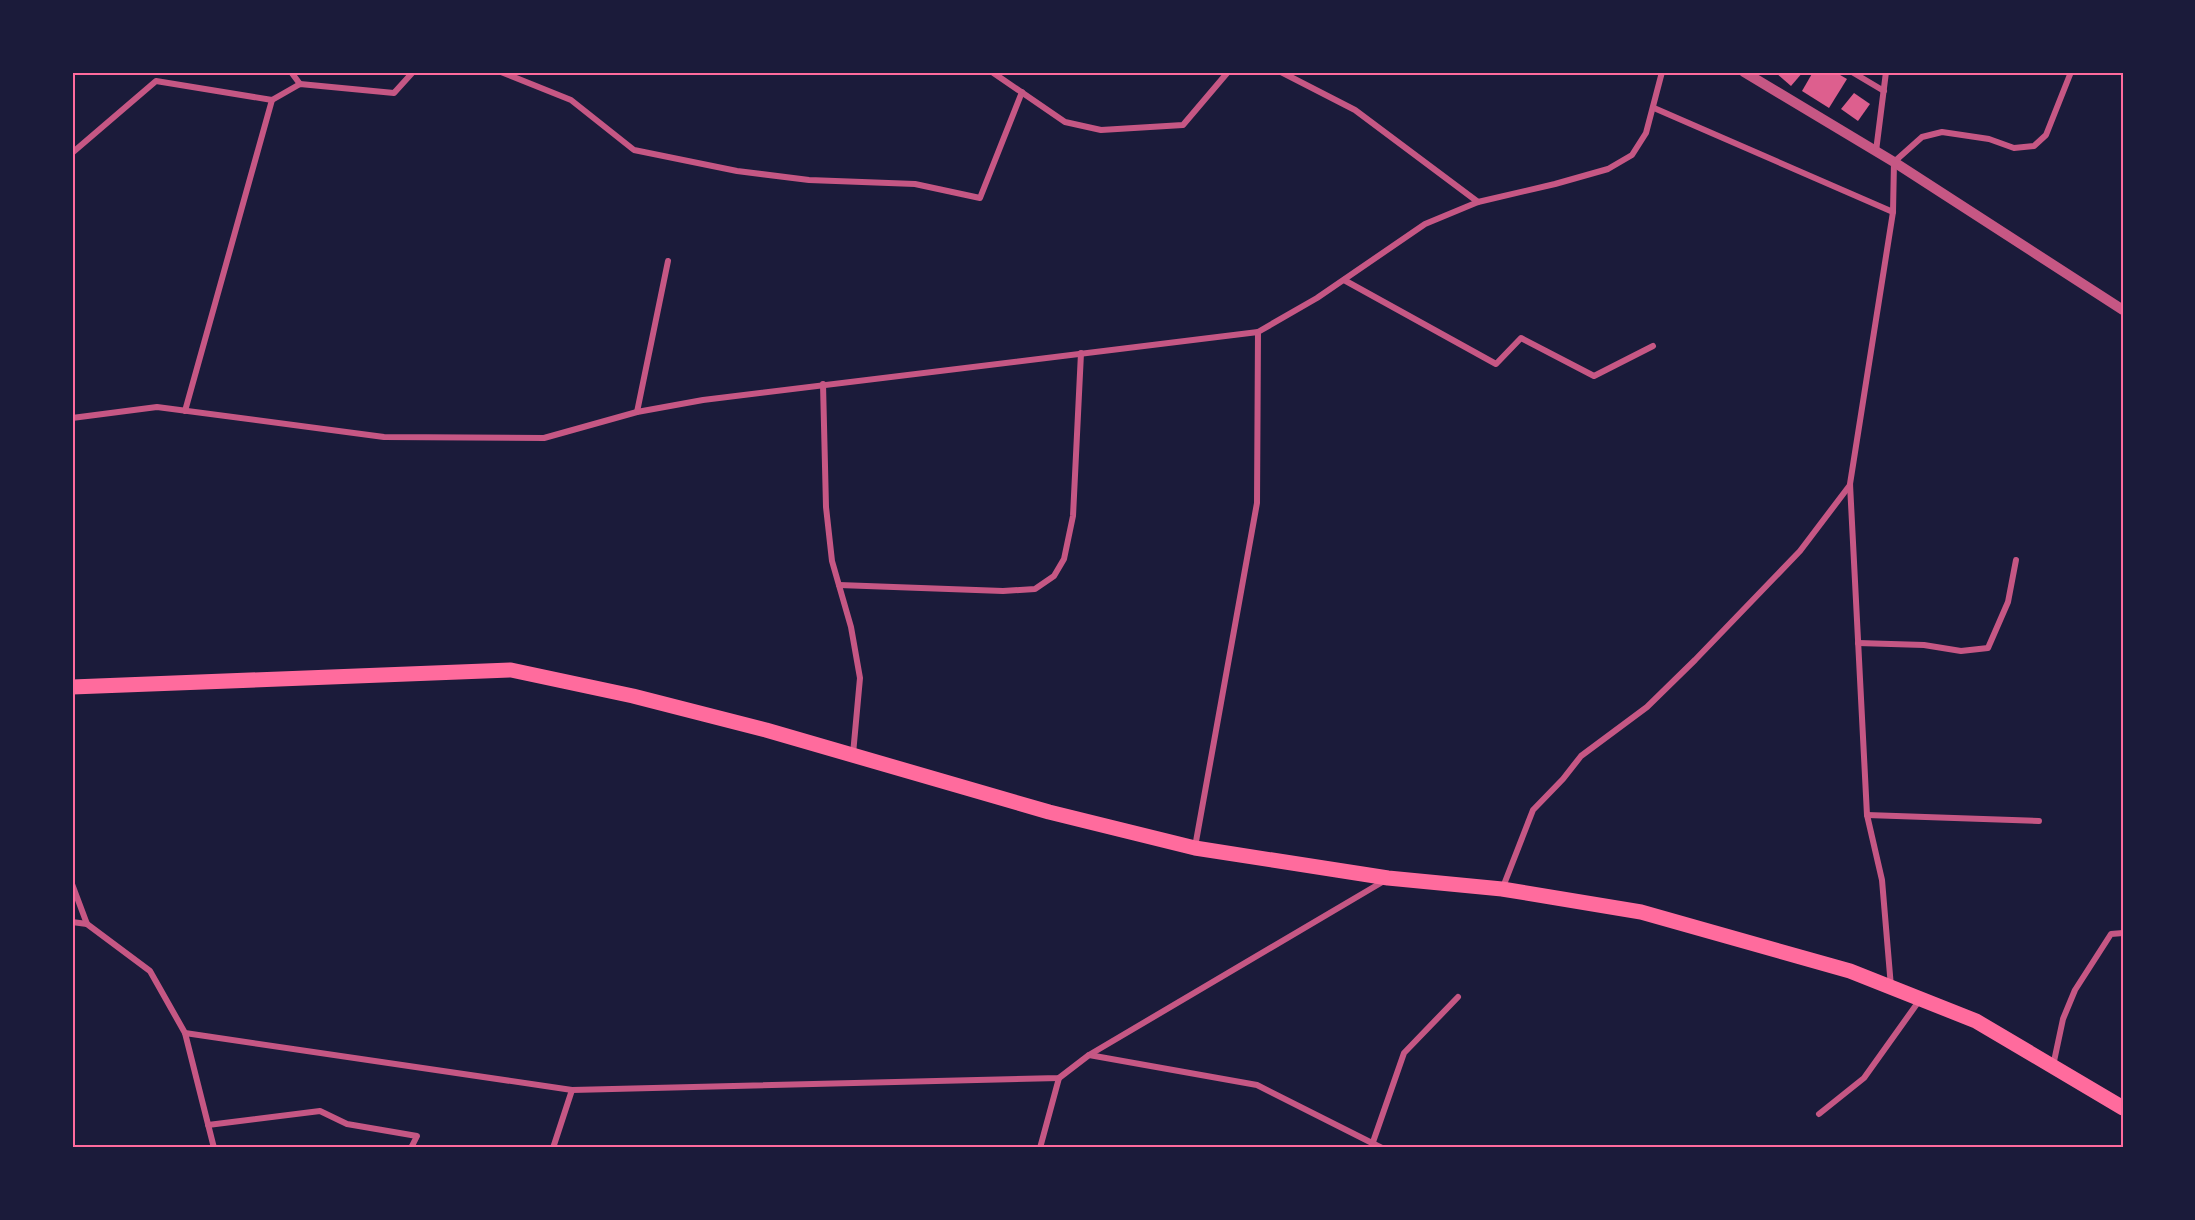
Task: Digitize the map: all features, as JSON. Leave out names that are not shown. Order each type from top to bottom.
[{"type":"main road","points":[[72,687],[511,670],[633,696],[766,730],[1049,812],[1195,848],[1388,879],[1502,889],[1641,912],[1850,971],[1976,1021],[2123,1108]]},
{"type":"street","points":[[291,72],[300,84]]},
{"type":"street","points":[[72,153],[156,81],[272,100],[300,84],[394,93],[413,72]]},
{"type":"street","points":[[501,72],[571,100],[634,150],[737,171],[809,180],[915,184],[980,198],[1022,92]]},
{"type":"street","points":[[992,72],[1065,122],[1101,130],[1183,125],[1228,72]]},
{"type":"street","points":[[1281,72],[1355,110],[1478,202]]},
{"type":"street","points":[[72,418],[157,407],[384,437],[544,438],[638,412],[704,400],[1258,332],[1317,298],[1425,224],[1478,202],[1608,169],[1632,155],[1646,133],[1662,72]]},
{"type":"street","points":[[1744,72],[1894,162],[2123,310]]},
{"type":"street","points":[[1852,72],[1884,91]]},
{"type":"street","points":[[1876,151],[1886,72]]},
{"type":"street","points":[[1891,988],[1882,880],[1867,815],[1850,484],[1893,212],[1894,162],[1922,137],[1942,132],[1989,139],[2014,148],[2034,146],[2046,135],[2071,72]]},
{"type":"street","points":[[185,411],[272,100]]},
{"type":"street","points":[[1654,108],[1893,212]]},
{"type":"street","points":[[638,412],[668,261]]},
{"type":"street","points":[[1344,280],[1496,364],[1521,338],[1594,376],[1653,346]]},
{"type":"street","points":[[1195,848],[1257,503],[1258,332]]},
{"type":"street","points":[[839,585],[1003,591],[1035,589],[1054,576],[1064,559],[1073,516],[1081,353]]},
{"type":"street","points":[[823,384],[826,507],[832,561],[851,627],[860,678],[853,755]]},
{"type":"street","points":[[1502,889],[1533,810],[1563,779],[1581,756],[1647,706],[1695,660],[1800,551],[1850,484]]},
{"type":"street","points":[[1858,643],[1924,645],[1961,651],[1988,648],[2008,602],[2016,560]]},
{"type":"street","points":[[1867,815],[2039,821]]},
{"type":"street","points":[[184,1032],[572,1090],[1059,1078],[1089,1055],[1388,879]]},
{"type":"street","points":[[72,884],[87,924]]},
{"type":"street","points":[[72,922],[87,924],[150,970],[184,1032],[214,1148]]},
{"type":"street","points":[[2053,1067],[2063,1019],[2075,990],[2111,934],[2123,933]]},
{"type":"street","points":[[1373,1142],[1404,1053],[1458,997]]},
{"type":"street","points":[[1819,1114],[1864,1078],[1921,999]]},
{"type":"street","points":[[1089,1055],[1257,1084],[1382,1148]]},
{"type":"street","points":[[1040,1148],[1059,1078]]},
{"type":"street","points":[[553,1148],[572,1090]]},
{"type":"street","points":[[208,1125],[320,1111],[347,1124],[417,1136],[411,1148]]},
{"type":"building","points":[[1775,72],[1803,72],[1791,86]]},
{"type":"building","points":[[1813,72],[1835,72],[1847,79],[1829,108],[1802,91]]},
{"type":"building","points":[[1854,93],[1870,104],[1858,121],[1841,109]]}]
